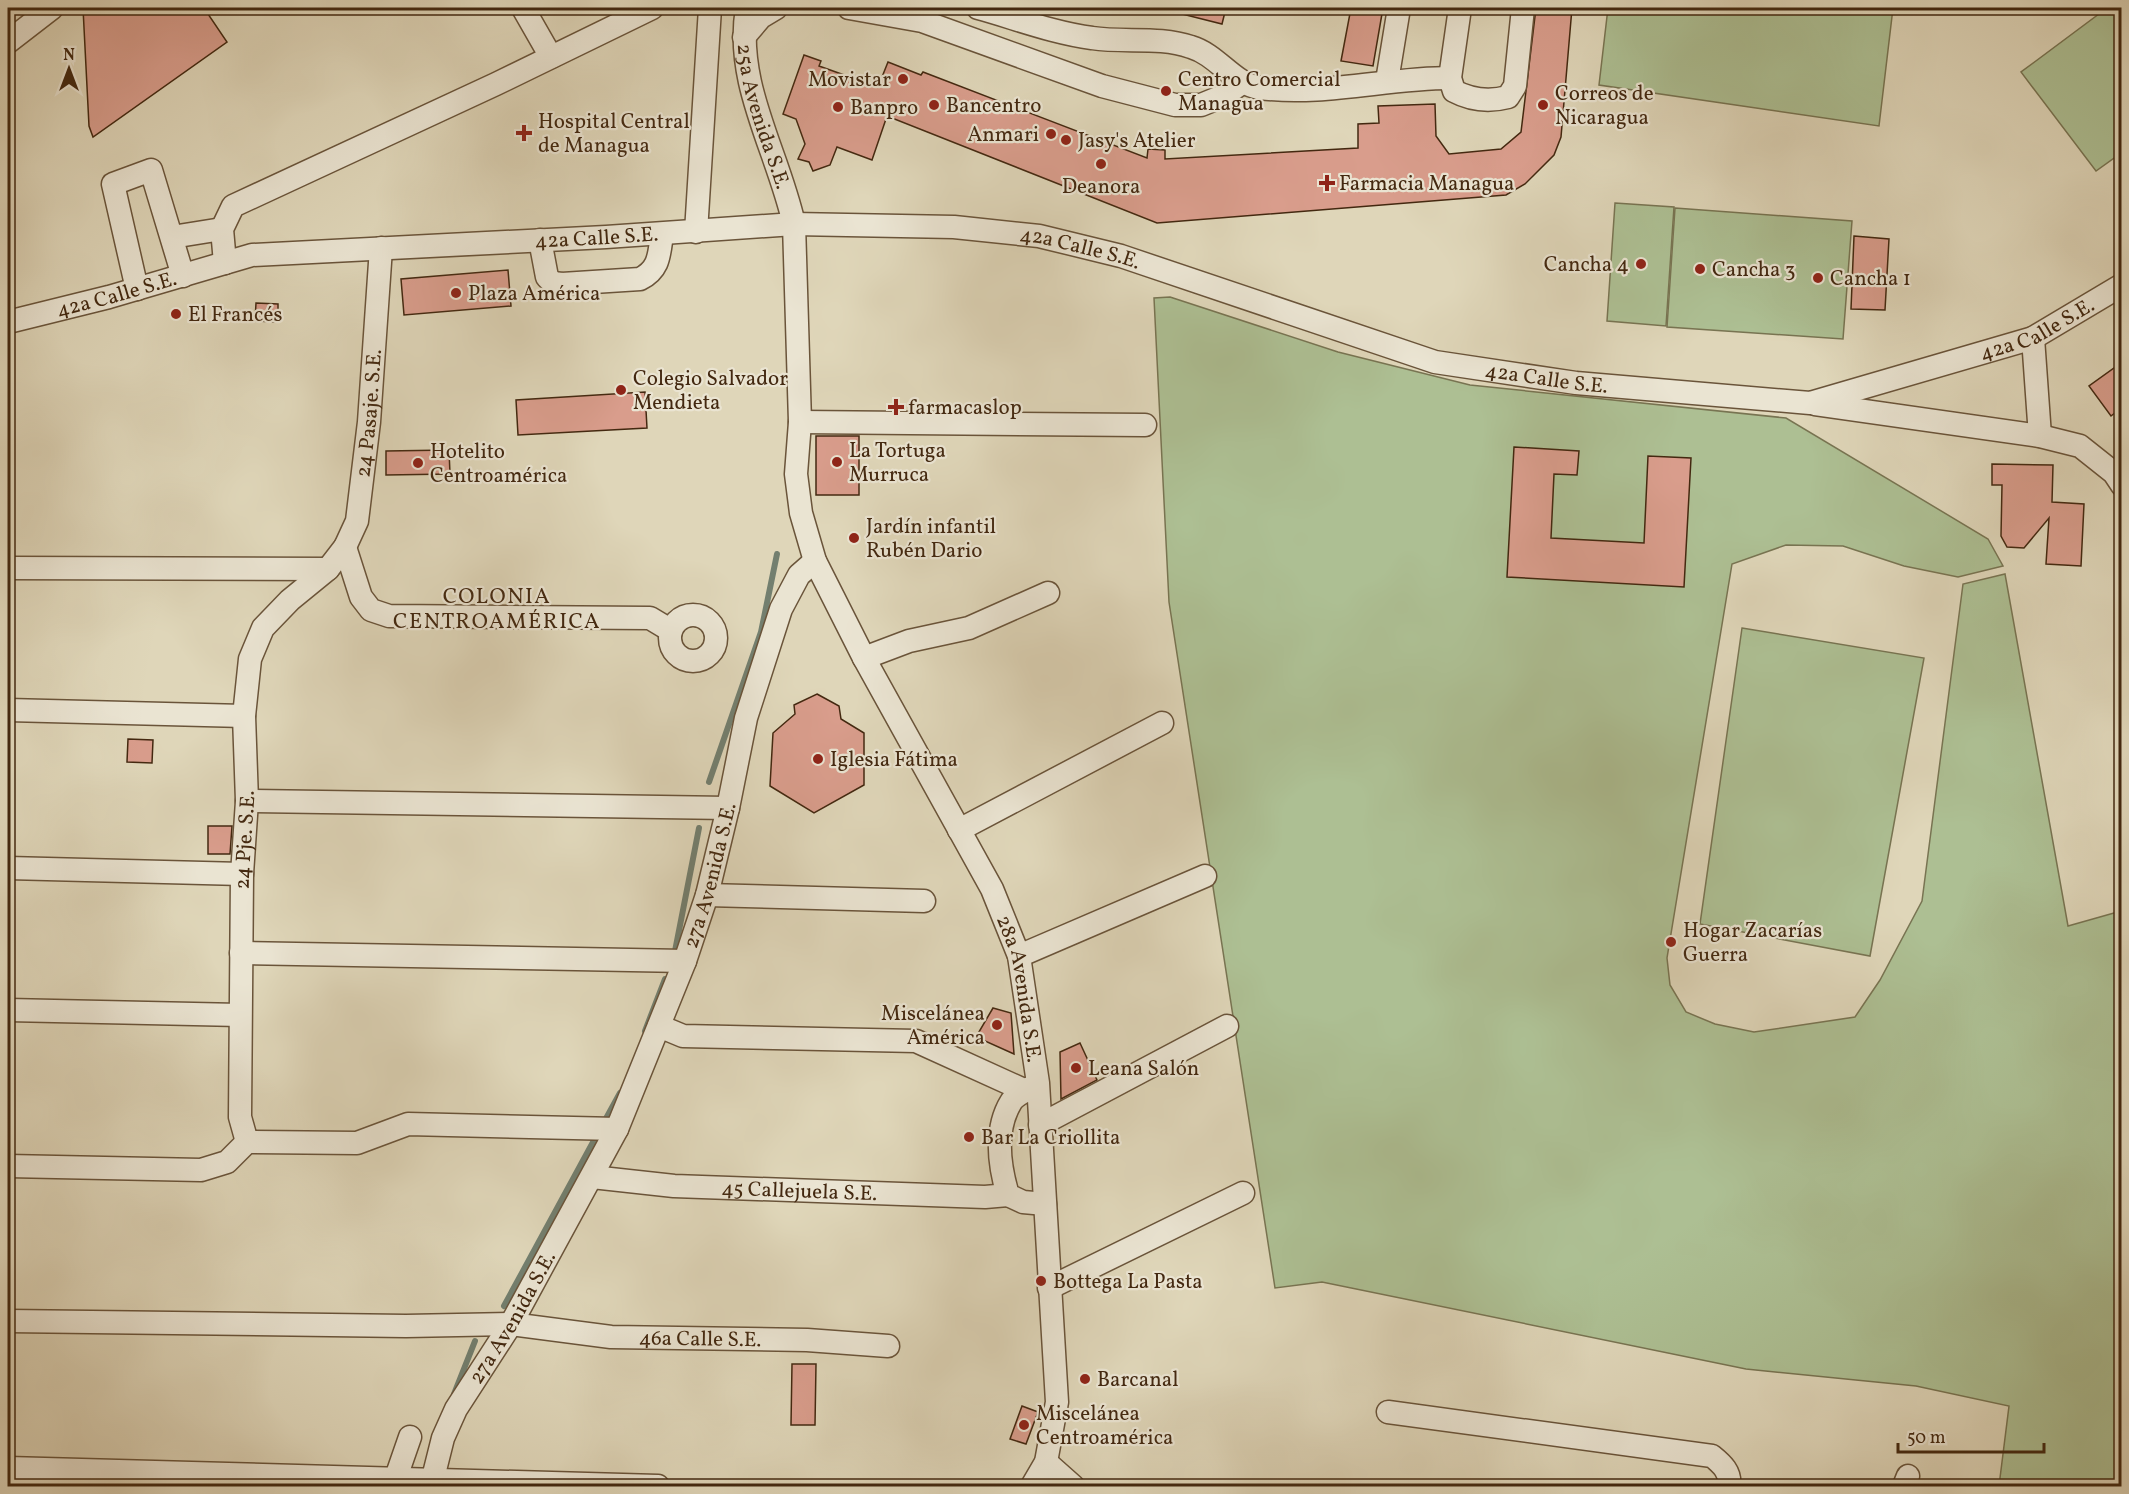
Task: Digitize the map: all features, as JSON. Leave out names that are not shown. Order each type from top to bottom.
[{"type":"street","points":[[8,42],[52,8]]},
{"type":"street","points":[[523,8],[551,57]]},
{"type":"street","points":[[225,263],[222,229],[233,206],[652,8]]},
{"type":"street","points":[[696,232],[710,8]]},
{"type":"street","name":"25a Avenida S.E.","points":[[747,8],[744,37],[749,80],[788,196],[794,224]]},
{"type":"street","points":[[744,37],[761,17],[776,8]]},
{"type":"street","points":[[849,8],[922,21],[1102,86],[1175,105],[1201,105],[1223,96],[1242,83]]},
{"type":"street","points":[[902,8],[922,21]]},
{"type":"street","points":[[978,8],[1090,38],[1149,40],[1189,46],[1204,51],[1219,61],[1242,83],[1258,88],[1322,90],[1387,81],[1450,78]]},
{"type":"street","points":[[1387,81],[1399,8]]},
{"type":"street","points":[[1460,8],[1450,78],[1455,91],[1468,98],[1497,100],[1508,98],[1515,86],[1523,8]]},
{"type":"street","points":[[137,289],[113,184],[151,170],[183,276]]},
{"type":"street","points":[[794,224],[800,422],[796,474],[801,513],[815,561]]},
{"type":"street","name":"42a Calle S.E.","points":[[8,322],[137,289],[252,255],[662,234],[794,224],[954,227],[1039,236],[1121,256],[1435,362],[1576,383],[1810,403],[2032,338],[2121,285]]},
{"type":"street","points":[[172,237],[222,229]]},
{"type":"street","points":[[540,240],[547,277],[553,283],[562,284],[640,279],[651,274],[658,264],[662,234]]},
{"type":"street","name":"24 Pasaje. S.E.","points":[[328,569],[345,547],[357,521],[359,510],[369,422],[381,248]]},
{"type":"street","points":[[2032,338],[2040,436]]},
{"type":"street","points":[[1810,403],[2040,436],[2080,446],[2114,473],[2121,485]]},
{"type":"street","points":[[800,422],[1145,425]]},
{"type":"street","points":[[345,547],[361,597],[371,610],[389,616],[650,618],[670,630]]},
{"type":"street","name":"28a Avenida S.E.","points":[[815,561],[864,658],[992,889],[1019,956],[1032,1087],[1040,1125],[1057,1402],[1046,1462],[1032,1486]]},
{"type":"street","name":"27a Avenida S.E.","points":[[414,1482],[443,1438],[456,1409],[508,1324],[592,1177],[659,1026],[707,895],[746,718],[781,609],[799,575],[815,561]]},
{"type":"street","points":[[8,568],[328,569]]},
{"type":"street","name":"24 Pje. S.E.","points":[[248,1142],[240,1117],[240,1015],[242,874],[247,801],[244,716],[250,659],[263,628],[290,600],[328,569]]},
{"type":"street","points":[[864,658],[909,640],[969,628],[1048,593]]},
{"type":"street","points":[[8,710],[244,716]]},
{"type":"street","points":[[959,830],[1162,723]]},
{"type":"street","points":[[247,801],[728,808]]},
{"type":"street","points":[[8,868],[242,874]]},
{"type":"street","points":[[1019,956],[1205,876]]},
{"type":"street","points":[[707,895],[924,901]]},
{"type":"street","points":[[241,953],[682,961]]},
{"type":"street","points":[[8,1010],[240,1015]]},
{"type":"street","points":[[659,1026],[682,1036],[916,1041],[1032,1087]]},
{"type":"street","points":[[1040,1125],[1227,1026]]},
{"type":"street","points":[[1008,1195],[1000,1168],[1000,1133],[1012,1100],[1032,1087]]},
{"type":"street","points":[[8,1166],[201,1170],[227,1162],[248,1142],[357,1143],[408,1124],[612,1128]]},
{"type":"street","name":"45 Callejuela S.E.","points":[[592,1177],[674,1186],[985,1197],[1008,1195],[1023,1202],[1045,1204]]},
{"type":"street","points":[[1049,1288],[1243,1193]]},
{"type":"street","name":"46a Calle S.E.","points":[[8,1321],[406,1326],[508,1324],[611,1337],[807,1340],[888,1346]]},
{"type":"street","points":[[1388,1412],[1712,1456],[1724,1465],[1730,1483]]},
{"type":"street","points":[[410,1437],[414,1482]]},
{"type":"street","points":[[1046,1462],[1073,1486]]},
{"type":"street","points":[[8,1468],[414,1482],[658,1486]]},
{"type":"green space","points":[[1608,8],[1893,8],[1879,126],[1599,85]]},
{"type":"green space","points":[[2107,8],[2121,8],[2121,153],[2096,171],[2021,72]]},
{"type":"green space","name":"Cancha 4","points":[[1615,203],[1674,207],[1666,326],[1607,321]]},
{"type":"green space","points":[[1675,208],[1852,221],[1843,339],[1667,327]]},
{"type":"green space","name":"Hogar Zacarías Guerra","points":[[1170,297],[1338,352],[1470,385],[1786,418],[1988,539],[2003,566],[1958,577],[1904,566],[1843,546],[1786,545],[1732,564],[1667,958],[1670,985],[1686,1012],[1715,1024],[1754,1032],[1855,1017],[1880,980],[1922,901],[1963,584],[2005,574],[2068,926],[2121,911],[2121,1486],[1999,1486],[2009,1406],[1916,1386],[1746,1369],[1322,1282],[1275,1288],[1169,602],[1154,298]]},
{"type":"green space","points":[[1742,628],[1924,658],[1870,956],[1700,924]]},
{"type":"building","points":[[83,8],[204,8],[227,42],[93,137],[89,126]]},
{"type":"building","points":[[1179,8],[1226,8],[1222,24],[1178,13]]},
{"type":"building","points":[[1351,8],[1383,8],[1373,66],[1341,61]]},
{"type":"building","points":[[1536,8],[1572,8],[1561,137],[1554,155],[1525,184],[1506,195],[1157,223],[887,116],[872,160],[837,147],[830,165],[813,171],[809,162],[798,159],[805,144],[796,119],[783,114],[804,55],[821,61],[819,66],[878,87],[888,62],[921,75],[923,72],[1147,158],[1148,149],[1165,150],[1165,159],[1358,148],[1358,124],[1379,123],[1378,106],[1435,104],[1436,136],[1449,154],[1501,149],[1521,132]]},
{"type":"building","points":[[1854,236],[1889,239],[1885,310],[1851,309]]},
{"type":"building","name":"Plaza América","points":[[508,270],[511,306],[404,315],[401,279]]},
{"type":"building","points":[[256,303],[278,304],[278,322],[255,321]]},
{"type":"building","points":[[2121,363],[2121,408],[2111,416],[2089,386]]},
{"type":"building","points":[[645,392],[647,428],[518,435],[516,400]]},
{"type":"building","points":[[816,436],[859,436],[859,495],[816,495]]},
{"type":"building","points":[[1514,447],[1579,451],[1577,475],[1554,474],[1551,538],[1644,543],[1648,456],[1691,458],[1684,587],[1507,577]]},
{"type":"building","name":"Hotelito Centroamérica","points":[[449,450],[450,474],[386,475],[386,451]]},
{"type":"building","points":[[1992,464],[2053,465],[2052,502],[2084,504],[2081,566],[2046,564],[2049,518],[2024,548],[2007,547],[2001,536],[2002,485],[1992,485]]},
{"type":"building","name":"Iglesia Fátima","points":[[817,694],[839,706],[841,719],[864,733],[864,785],[814,813],[770,786],[773,733],[795,714],[794,705]]},
{"type":"building","points":[[128,739],[153,740],[152,763],[127,762]]},
{"type":"building","points":[[208,826],[232,826],[230,854],[208,854]]},
{"type":"building","name":"Miscelánea América","points":[[993,1008],[1011,1013],[1014,1054],[976,1037]]},
{"type":"building","name":"Leana Salón","points":[[1080,1043],[1097,1080],[1061,1099],[1060,1052]]},
{"type":"building","points":[[792,1364],[816,1364],[815,1425],[791,1425]]},
{"type":"building","name":"Miscelánea Centroamérica","points":[[1022,1406],[1038,1412],[1026,1444],[1010,1439]]},
{"type":"waterway","points":[[709,782],[761,632],[777,554]]},
{"type":"waterway","points":[[675,951],[699,828]]},
{"type":"waterway","points":[[645,1031],[665,979]]},
{"type":"waterway","points":[[603,1124],[620,1093]]},
{"type":"waterway","points":[[504,1306],[598,1133]]},
{"type":"waterway","points":[[454,1394],[475,1341]]},
{"type":"place","name":"Movistar","points":[[903,79]]},
{"type":"place","name":"Centro Comercial Managua","points":[[1166,91]]},
{"type":"place","name":"Bancentro","points":[[934,105]]},
{"type":"place","name":"Correos de Nicaragua","points":[[1543,105]]},
{"type":"place","name":"Banpro","points":[[838,107]]},
{"type":"place","name":"Hospital Central de Managua","points":[[524,133]]},
{"type":"place","name":"Anmari","points":[[1051,134]]},
{"type":"place","name":"Jasy's Atelier","points":[[1066,140]]},
{"type":"place","name":"Deanora","points":[[1101,164]]},
{"type":"place","name":"Farmacia Managua","points":[[1327,183]]},
{"type":"place","name":"Cancha 4","points":[[1641,264]]},
{"type":"place","name":"Cancha 3","points":[[1700,269]]},
{"type":"place","name":"Cancha 1","points":[[1818,278]]},
{"type":"place","name":"Plaza América","points":[[456,293]]},
{"type":"place","name":"El Francés","points":[[176,314]]},
{"type":"place","name":"Colegio Salvador Mendieta","points":[[621,390]]},
{"type":"place","name":"farmacaslop","points":[[896,407]]},
{"type":"place","name":"La Tortuga Murruca","points":[[837,462]]},
{"type":"place","name":"Hotelito Centroamérica","points":[[418,463]]},
{"type":"place","name":"Jardín infantil Rubén Dario","points":[[854,538]]},
{"type":"place","name":"Iglesia Fátima","points":[[818,759]]},
{"type":"place","name":"Hogar Zacarías Guerra","points":[[1671,942]]},
{"type":"place","name":"Miscelánea América","points":[[997,1025]]},
{"type":"place","name":"Leana Salón","points":[[1076,1068]]},
{"type":"place","name":"Bar La Criollita","points":[[969,1137]]},
{"type":"place","name":"Bottega La Pasta","points":[[1041,1281]]},
{"type":"place","name":"Barcanal","points":[[1085,1379]]},
{"type":"place","name":"Miscelánea Centroamérica","points":[[1024,1425]]},
{"type":"district","name":"COLONIA CENTROAMÉRICA","points":[[497,608]]}]
